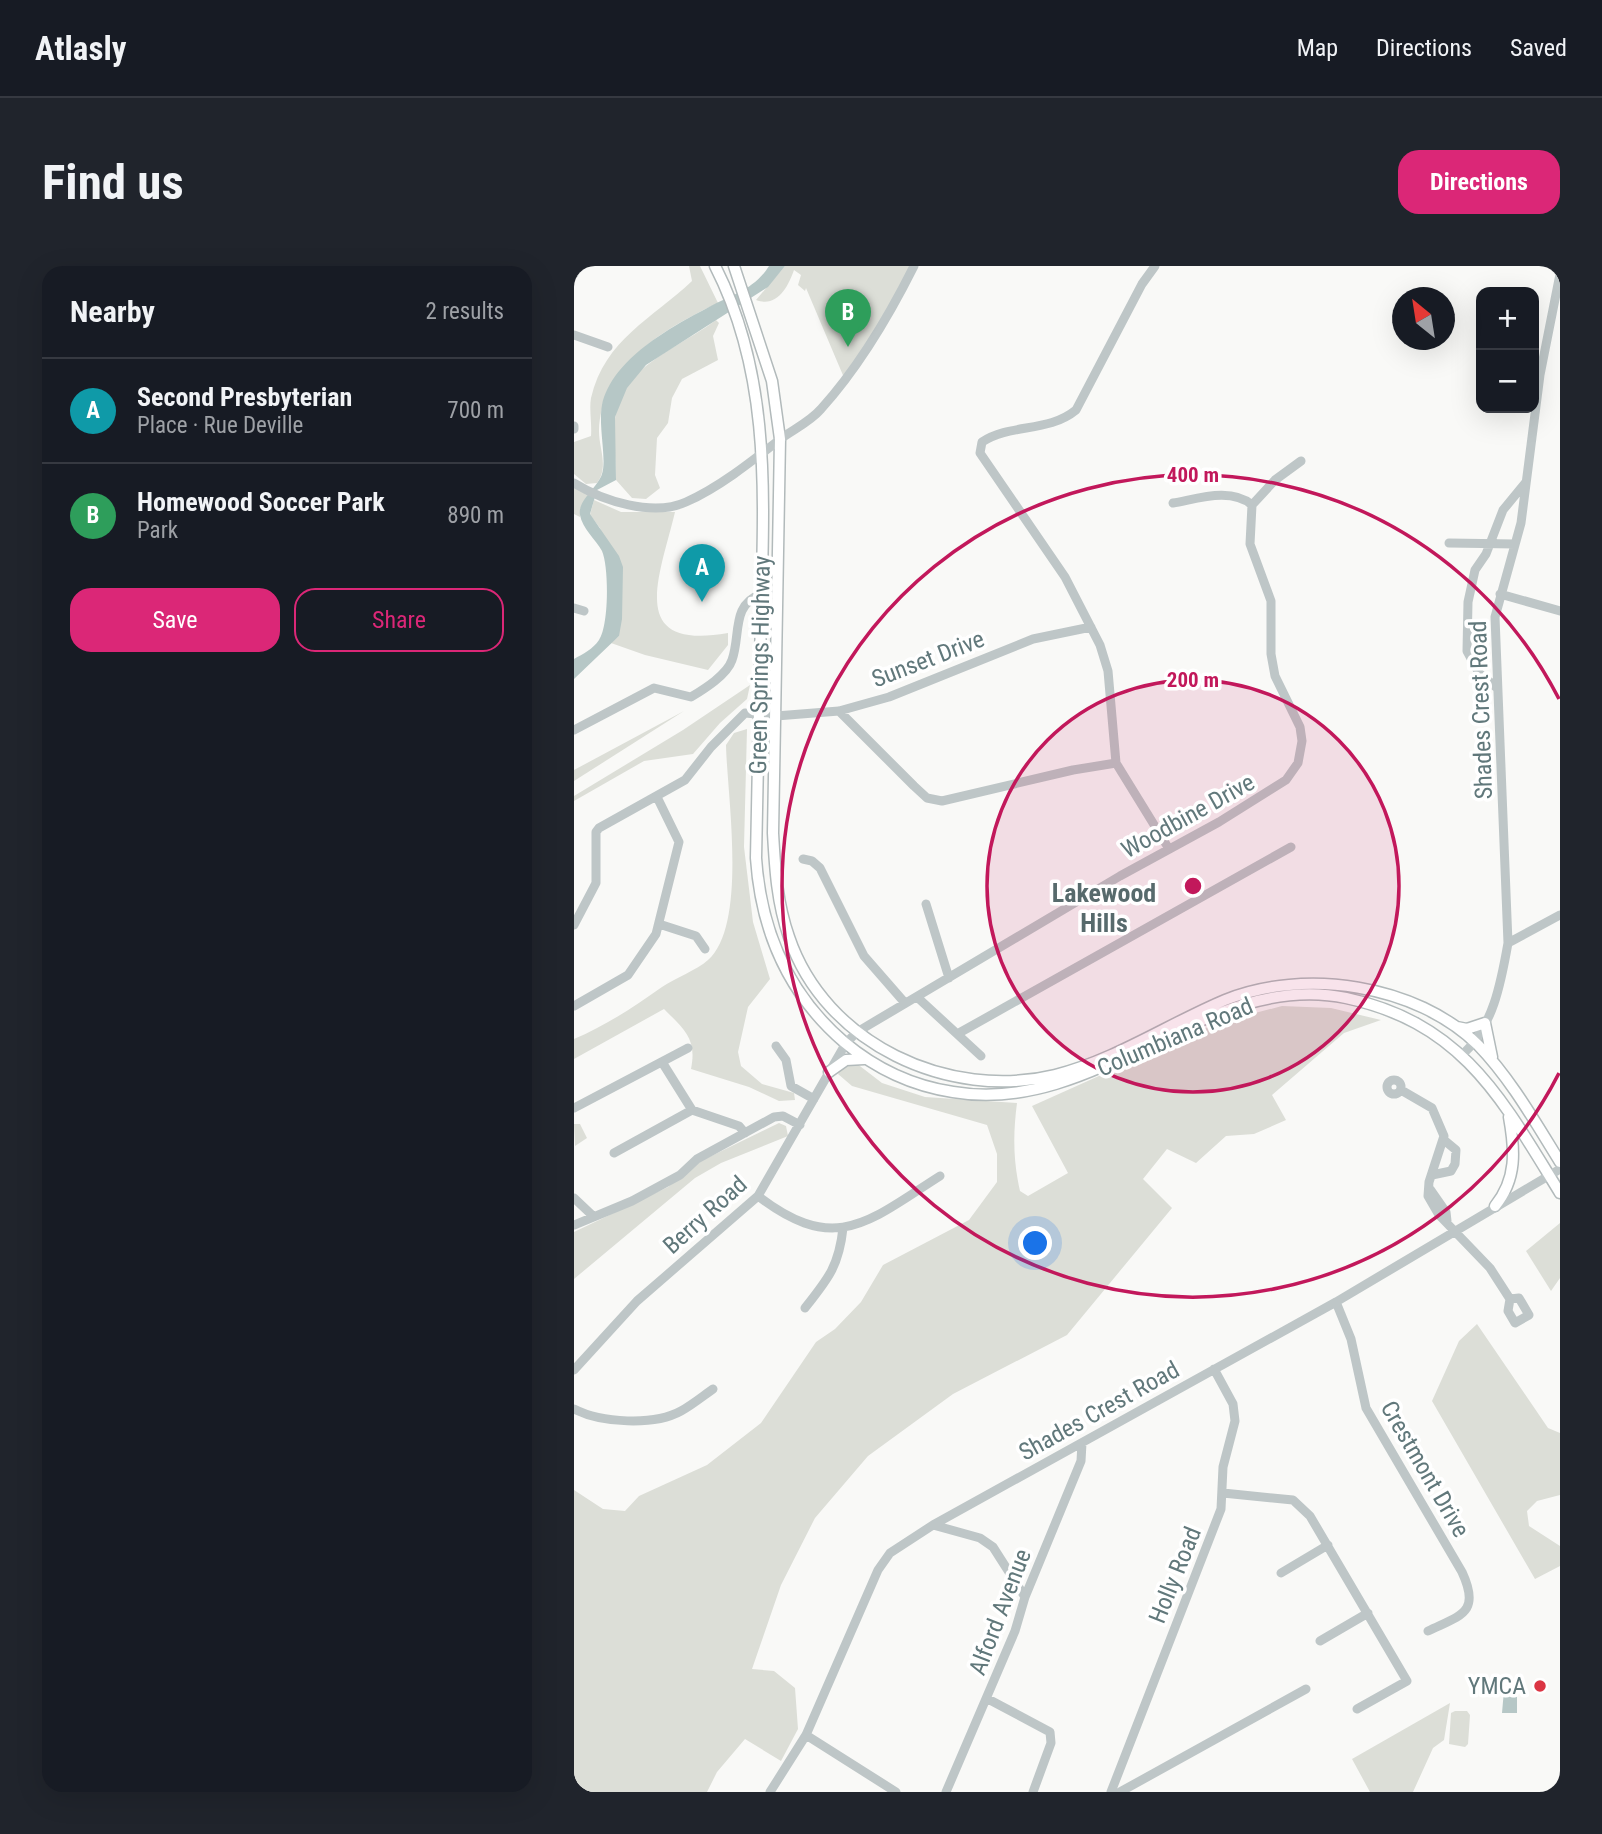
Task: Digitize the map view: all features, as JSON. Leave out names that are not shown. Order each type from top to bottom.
[{"type":"main road","name":"Green Springs Highway","points":[[715,266],[741,330],[756,387],[763,454],[756,858],[765,921],[778,959],[801,997],[845,1043]]},
{"type":"main road","name":"Green Springs Highway","points":[[736,271],[772,381],[780,439],[773,833],[776,890],[789,938],[802,967],[815,986],[857,1032]]},
{"type":"main road","name":"Columbiana Road","points":[[857,1032],[880,1048],[913,1064],[977,1080],[1035,1079],[1084,1071],[1226,1000],[1256,990],[1300,983],[1352,987],[1394,997],[1452,1025],[1475,1043],[1494,1063],[1560,1162]]},
{"type":"main road","name":"Columbiana Road","points":[[845,1043],[866,1059],[922,1085],[972,1095],[1030,1092],[1261,1000],[1293,996],[1344,998],[1393,1012],[1436,1035],[1462,1055],[1488,1082],[1560,1193]]},
{"type":"main road","points":[[1452,1025],[1467,1029],[1485,1023],[1494,1063]]},
{"type":"main road","points":[[829,1072],[846,1060],[866,1059]]},
{"type":"main road","points":[[1496,1206],[1508,1187],[1512,1172],[1514,1145],[1508,1111]]},
{"type":"street","points":[[574,274],[577,266]]},
{"type":"street","points":[[578,486],[607,499],[638,507],[684,503],[763,454],[818,412],[840,387],[878,330],[914,266]]},
{"type":"street","points":[[1155,266],[1142,284],[1076,410],[1056,423],[992,436],[982,442],[980,453],[1065,577],[1091,626],[1108,671],[1116,763],[1169,849]]},
{"type":"street","name":"Shades Crest Road","points":[[1462,1055],[1475,1043],[1500,990],[1508,943],[1495,617],[1515,544],[1540,375],[1560,274]]},
{"type":"street","points":[[574,335],[608,347]]},
{"type":"street","points":[[1173,503],[1226,495],[1244,498],[1252,505],[1275,480],[1301,461]]},
{"type":"street","points":[[1497,688],[1479,673],[1467,651],[1471,585],[1503,510],[1526,482]]},
{"type":"street","name":"Woodbine Drive","points":[[857,1032],[1278,788],[1298,763],[1302,741],[1300,727],[1275,676],[1271,654],[1271,601],[1250,544],[1248,528],[1252,505]]},
{"type":"street","points":[[1449,543],[1515,544]]},
{"type":"street","points":[[574,730],[654,688],[691,697],[699,692],[728,668],[733,660],[741,611],[748,599],[761,594]]},
{"type":"street","points":[[1500,594],[1560,611]]},
{"type":"street","points":[[574,608],[584,611]]},
{"type":"street","name":"Sunset Drive","points":[[758,714],[776,716],[839,711],[889,697],[1034,639],[1091,626]]},
{"type":"street","points":[[839,711],[927,798],[942,801],[1073,770],[1116,763]]},
{"type":"street","points":[[574,925],[596,883],[596,832],[685,780],[711,747],[746,713],[758,714]]},
{"type":"street","points":[[574,1006],[628,975],[656,934],[679,842],[657,797]]},
{"type":"street","points":[[959,1033],[1291,847]]},
{"type":"street","points":[[803,859],[812,861],[820,869],[864,956],[905,1003]]},
{"type":"street","points":[[926,904],[949,978]]},
{"type":"street","points":[[1508,943],[1560,915]]},
{"type":"street","points":[[659,924],[696,936],[705,949]]},
{"type":"street","points":[[917,998],[959,1033],[981,1056]]},
{"type":"street","name":"Berry Road","points":[[574,1370],[637,1301],[758,1196],[845,1043],[857,1032]]},
{"type":"street","points":[[776,1046],[786,1060],[791,1086],[814,1099]]},
{"type":"street","points":[[574,1108],[688,1048]]},
{"type":"street","points":[[662,1062],[692,1110],[739,1126],[745,1133]]},
{"type":"street","points":[[1401,1090],[1432,1108],[1442,1125],[1444,1140],[1428,1196],[1439,1215],[1490,1268],[1510,1299]]},
{"type":"street","points":[[614,1153],[692,1110]]},
{"type":"street","points":[[574,1226],[632,1201],[680,1175],[697,1159],[778,1116],[800,1125]]},
{"type":"street","points":[[1432,1175],[1451,1171],[1455,1164],[1455,1150],[1444,1140]]},
{"type":"street","name":"Shades Crest Road","points":[[770,1792],[806,1735],[878,1570],[890,1553],[933,1525],[1336,1302],[1560,1169]]},
{"type":"street","points":[[758,1196],[779,1214],[796,1222],[843,1228],[875,1217],[940,1176]]},
{"type":"street","points":[[574,1198],[593,1216]]},
{"type":"street","points":[[805,1308],[832,1273],[841,1251],[843,1228]]},
{"type":"street","name":"Crestmont Drive","points":[[1336,1302],[1351,1339],[1366,1408],[1462,1572],[1470,1592],[1471,1603],[1467,1610],[1428,1631]]},
{"type":"street","name":"Holly Road","points":[[1111,1792],[1218,1521],[1223,1493],[1223,1468],[1235,1421],[1233,1404],[1214,1369]]},
{"type":"street","points":[[574,1409],[603,1420],[641,1420],[679,1412],[713,1389]]},
{"type":"street","name":"Alford Avenue","points":[[947,1792],[1016,1631],[1025,1597],[1081,1461],[1082,1443]]},
{"type":"street","points":[[1223,1493],[1293,1500],[1305,1508],[1328,1545],[1407,1681],[1357,1709]]},
{"type":"street","points":[[933,1525],[980,1538],[993,1547],[1025,1597]]},
{"type":"street","points":[[1280,1573],[1328,1545]]},
{"type":"street","points":[[1320,1641],[1368,1613]]},
{"type":"street","points":[[1119,1792],[1306,1689]]},
{"type":"street","points":[[988,1699],[1050,1732],[1051,1743],[1033,1792]]},
{"type":"street","points":[[806,1735],[896,1792]]},
{"type":"shaded area","points":[[689,266],[700,266],[718,303],[658,337],[624,368],[611,387],[603,408],[599,431],[603,464],[601,477],[597,483],[586,484],[574,474],[574,442],[591,436],[590,402],[598,378],[619,345],[692,281]]},
{"type":"shaded area","points":[[769,266],[785,266],[768,287],[646,365],[627,388],[615,417],[616,480],[597,490],[590,514],[619,556],[623,567],[619,636],[574,679],[574,659],[591,649],[599,640],[605,622],[607,582],[604,559],[602,551],[583,525],[580,510],[602,474],[604,460],[601,414],[608,388],[630,359],[645,346],[678,324],[750,286]]},
{"type":"shaded area","points":[[785,266],[913,266],[845,380],[806,288],[805,291],[798,285],[801,275],[794,270],[785,289],[776,299],[763,302],[756,300]]},
{"type":"shaded area","points":[[716,320],[719,323],[713,336],[718,360],[682,379],[672,398],[668,423],[657,438],[655,475],[660,488],[646,499],[632,498],[616,480],[614,427],[619,401],[639,372]]},
{"type":"shaded area","points":[[574,486],[588,496],[580,509],[580,517],[574,514]]},
{"type":"shaded area","points":[[594,500],[621,512],[675,512],[662,560],[657,603],[662,620],[674,631],[696,636],[728,633],[728,645],[708,670],[645,655],[611,643],[619,636],[600,528],[590,515]]},
{"type":"shaded area","points":[[750,685],[747,699],[720,723],[693,754],[644,761],[574,801],[574,796],[683,730]]},
{"type":"shaded area","points":[[684,711],[574,781],[574,770]]},
{"type":"shaded area","points":[[747,729],[744,847],[753,922],[770,979],[748,1007],[738,1052],[741,1066],[762,1084],[794,1093],[795,1100],[779,1101],[749,1087],[691,1069],[691,1042],[664,1009],[574,1059],[574,1039],[608,1022],[703,964],[720,943],[728,919],[732,890],[726,745],[734,733]]},
{"type":"shaded area","points":[[1282,1006],[1331,1008],[1381,1020],[1344,1033],[1272,1095],[1286,1120],[1254,1134],[1226,1136],[1196,1163],[1167,1149],[1143,1179],[1172,1208],[1067,1335],[953,1394],[868,1456],[815,1518],[781,1585],[752,1669],[774,1671],[795,1688],[798,1729],[781,1761],[745,1739],[717,1772],[707,1792],[574,1792],[574,1490],[603,1509],[625,1511],[639,1496],[707,1465],[761,1423],[816,1342],[835,1329],[861,1302],[883,1265],[969,1220],[997,1182],[997,1154],[987,1125],[852,1086],[838,1074],[842,1067],[856,1063],[882,1083],[925,1097],[1017,1103],[1014,1136],[1016,1169],[1020,1191],[1028,1196],[1068,1173],[1032,1106],[1217,1023]]},
{"type":"shaded area","points":[[779,1123],[786,1126],[788,1136],[721,1163],[695,1178],[574,1279],[574,1232],[668,1187],[701,1161]]},
{"type":"shaded area","points":[[574,1124],[580,1124],[587,1138],[575,1146]]},
{"type":"shaded area","points":[[1560,1223],[1560,1278],[1551,1291],[1526,1251]]},
{"type":"shaded area","points":[[1477,1324],[1548,1428],[1560,1433],[1560,1495],[1537,1501],[1527,1511],[1529,1526],[1560,1546],[1560,1566],[1535,1579],[1432,1401],[1459,1341]]},
{"type":"shaded area","points":[[1504,1690],[1517,1691],[1517,1713],[1502,1713]]},
{"type":"shaded area","points":[[1450,1703],[1444,1740],[1433,1748],[1413,1792],[1370,1792],[1352,1759]]},
{"type":"shaded area","points":[[1467,1711],[1470,1715],[1468,1744],[1465,1747],[1449,1744],[1451,1713]]},
{"type":"place","name":"Homewood Soccer Park","points":[[848,347]]},
{"type":"place","name":"Second Presbyterian","points":[[702,602]]},
{"type":"place","name":"YMCA","points":[[1540,1686]]},
{"type":"district","name":"Lakewood Hills","points":[[1104,908]]}]
